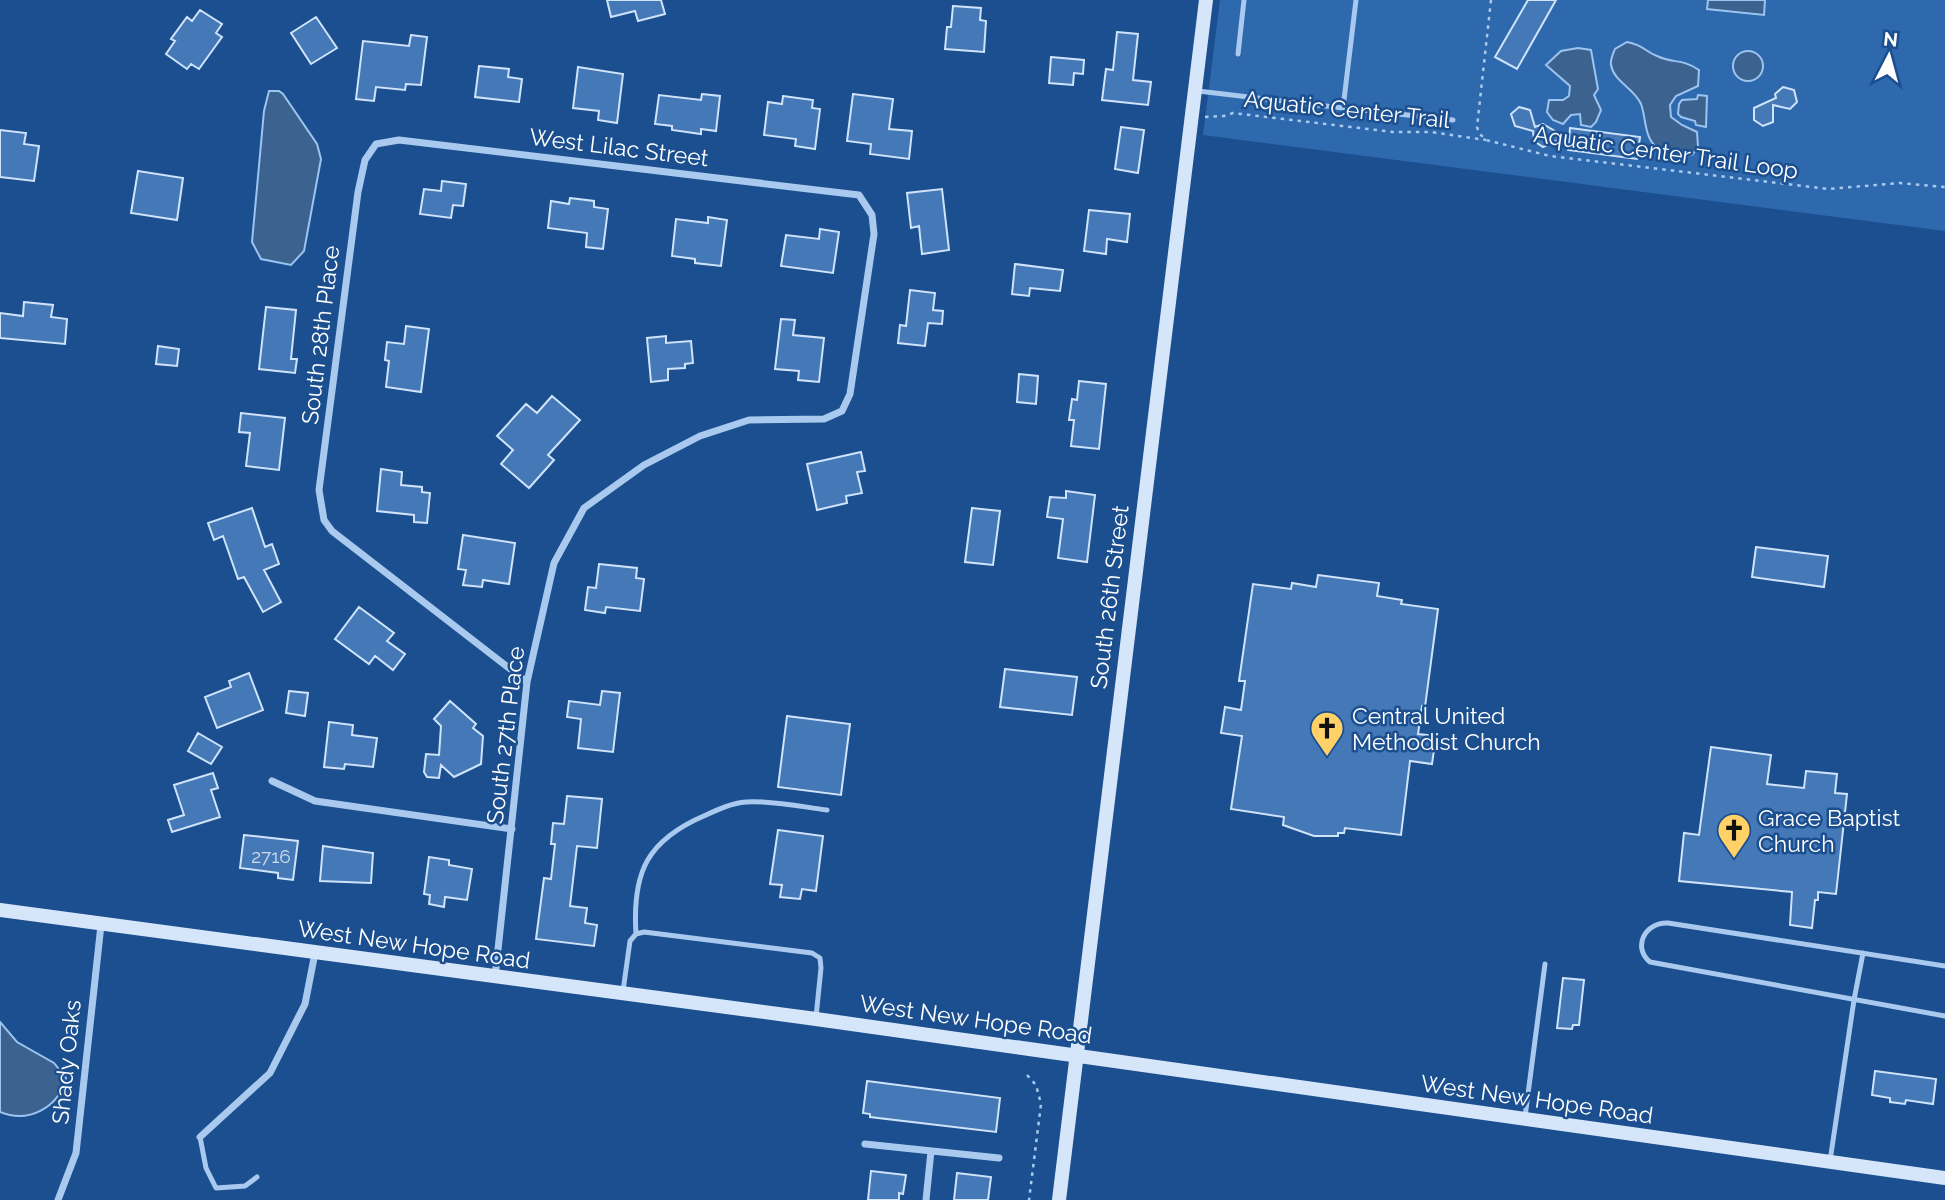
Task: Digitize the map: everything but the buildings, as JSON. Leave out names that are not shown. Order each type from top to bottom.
[{"type":"main road","name":"South 26th Street","points":[[1059,1200],[1206,0]]},
{"type":"main road","name":"West New Hope Road","points":[[0,910],[816,1019],[1945,1178]]},
{"type":"street","name":"West Lilac Street","points":[[376,144],[399,140],[859,195]]},
{"type":"street","name":"South 28th Place","points":[[376,144],[365,160],[358,192],[319,490],[324,520],[332,531],[527,682]]},
{"type":"street","name":"South 27th Place","points":[[495,978],[527,682],[554,563],[584,508],[643,464],[700,436],[749,420],[824,419],[842,411],[850,394],[874,234],[872,215],[859,195]]},
{"type":"street","points":[[272,781],[315,801],[512,829]]},
{"type":"street","name":"Shady Oaks","points":[[58,1200],[76,1153],[101,925]]},
{"type":"street","points":[[200,1137],[270,1073],[304,1004],[315,953]]},
{"type":"street","points":[[865,1144],[999,1158]]},
{"type":"street","points":[[926,1200],[931,1151]]},
{"type":"lane","points":[[1238,54],[1244,0]]},
{"type":"lane","points":[[1343,108],[1356,0]]},
{"type":"lane","points":[[1195,91],[1453,120]]},
{"type":"lane","points":[[636,934],[634,903],[639,876],[647,859],[663,841],[689,822],[727,805],[748,802],[827,810]]},
{"type":"lane","points":[[1945,966],[1668,923],[1652,925],[1645,930],[1642,950],[1644,957],[1650,962],[1945,1016]]},
{"type":"lane","points":[[623,994],[630,941],[636,934],[644,932],[812,953],[820,958],[821,968],[816,1019]]},
{"type":"lane","points":[[1830,1162],[1863,953]]},
{"type":"lane","points":[[1525,1120],[1545,964]]},
{"type":"lane","points":[[200,1137],[206,1168],[216,1188],[245,1185],[257,1177]]},
{"type":"path","points":[[1486,140],[1477,127],[1491,0]]},
{"type":"path","name":"Aquatic Center Trail","points":[[1205,117],[1233,113],[1393,132],[1431,132],[1486,140]]},
{"type":"path","name":"Aquatic Center Trail Loop","points":[[1486,140],[1550,156],[1828,189],[1900,183],[1945,187]]},
{"type":"path","points":[[1027,1075],[1036,1085],[1041,1104],[1029,1200]]},
{"type":"shaded area","points":[[1220,0],[1945,0],[1945,231],[1203,135]]},
{"type":"shaded area","points":[[1708,0],[1765,0],[1764,15],[1707,9]]},
{"type":"shaded area","points":[[1627,42],[1699,70],[1698,86],[1676,96],[1670,105],[1671,117],[1697,132],[1698,147],[1692,155],[1668,154],[1651,142],[1638,98],[1616,76],[1611,65],[1615,49]]},
{"type":"shaded area","points":[[1578,48],[1591,50],[1598,89],[1594,95],[1601,110],[1591,127],[1581,125],[1580,114],[1571,115],[1563,124],[1553,120],[1547,112],[1549,100],[1563,100],[1569,96],[1570,86],[1546,65],[1561,51]]},
{"type":"shaded area","points":[[1748,51],[1754,52],[1762,60],[1762,72],[1754,80],[1748,81],[1742,80],[1734,72],[1733,66],[1734,60],[1742,52]]},
{"type":"shaded area","points":[[269,91],[283,94],[317,144],[321,159],[304,251],[291,265],[261,259],[252,242],[264,111]]},
{"type":"shaded area","points":[[1698,95],[1707,96],[1706,127],[1696,125],[1695,121],[1678,114],[1682,100],[1697,99]]},
{"type":"shaded area","points":[[0,1022],[17,1042],[54,1063],[66,1078],[50,1105],[32,1114],[22,1116],[0,1112]]},
{"type":"place","name":"Central United Methodist Church","points":[[1327,758]]},
{"type":"place","name":"Grace Baptist Church","points":[[1734,860]]}]
